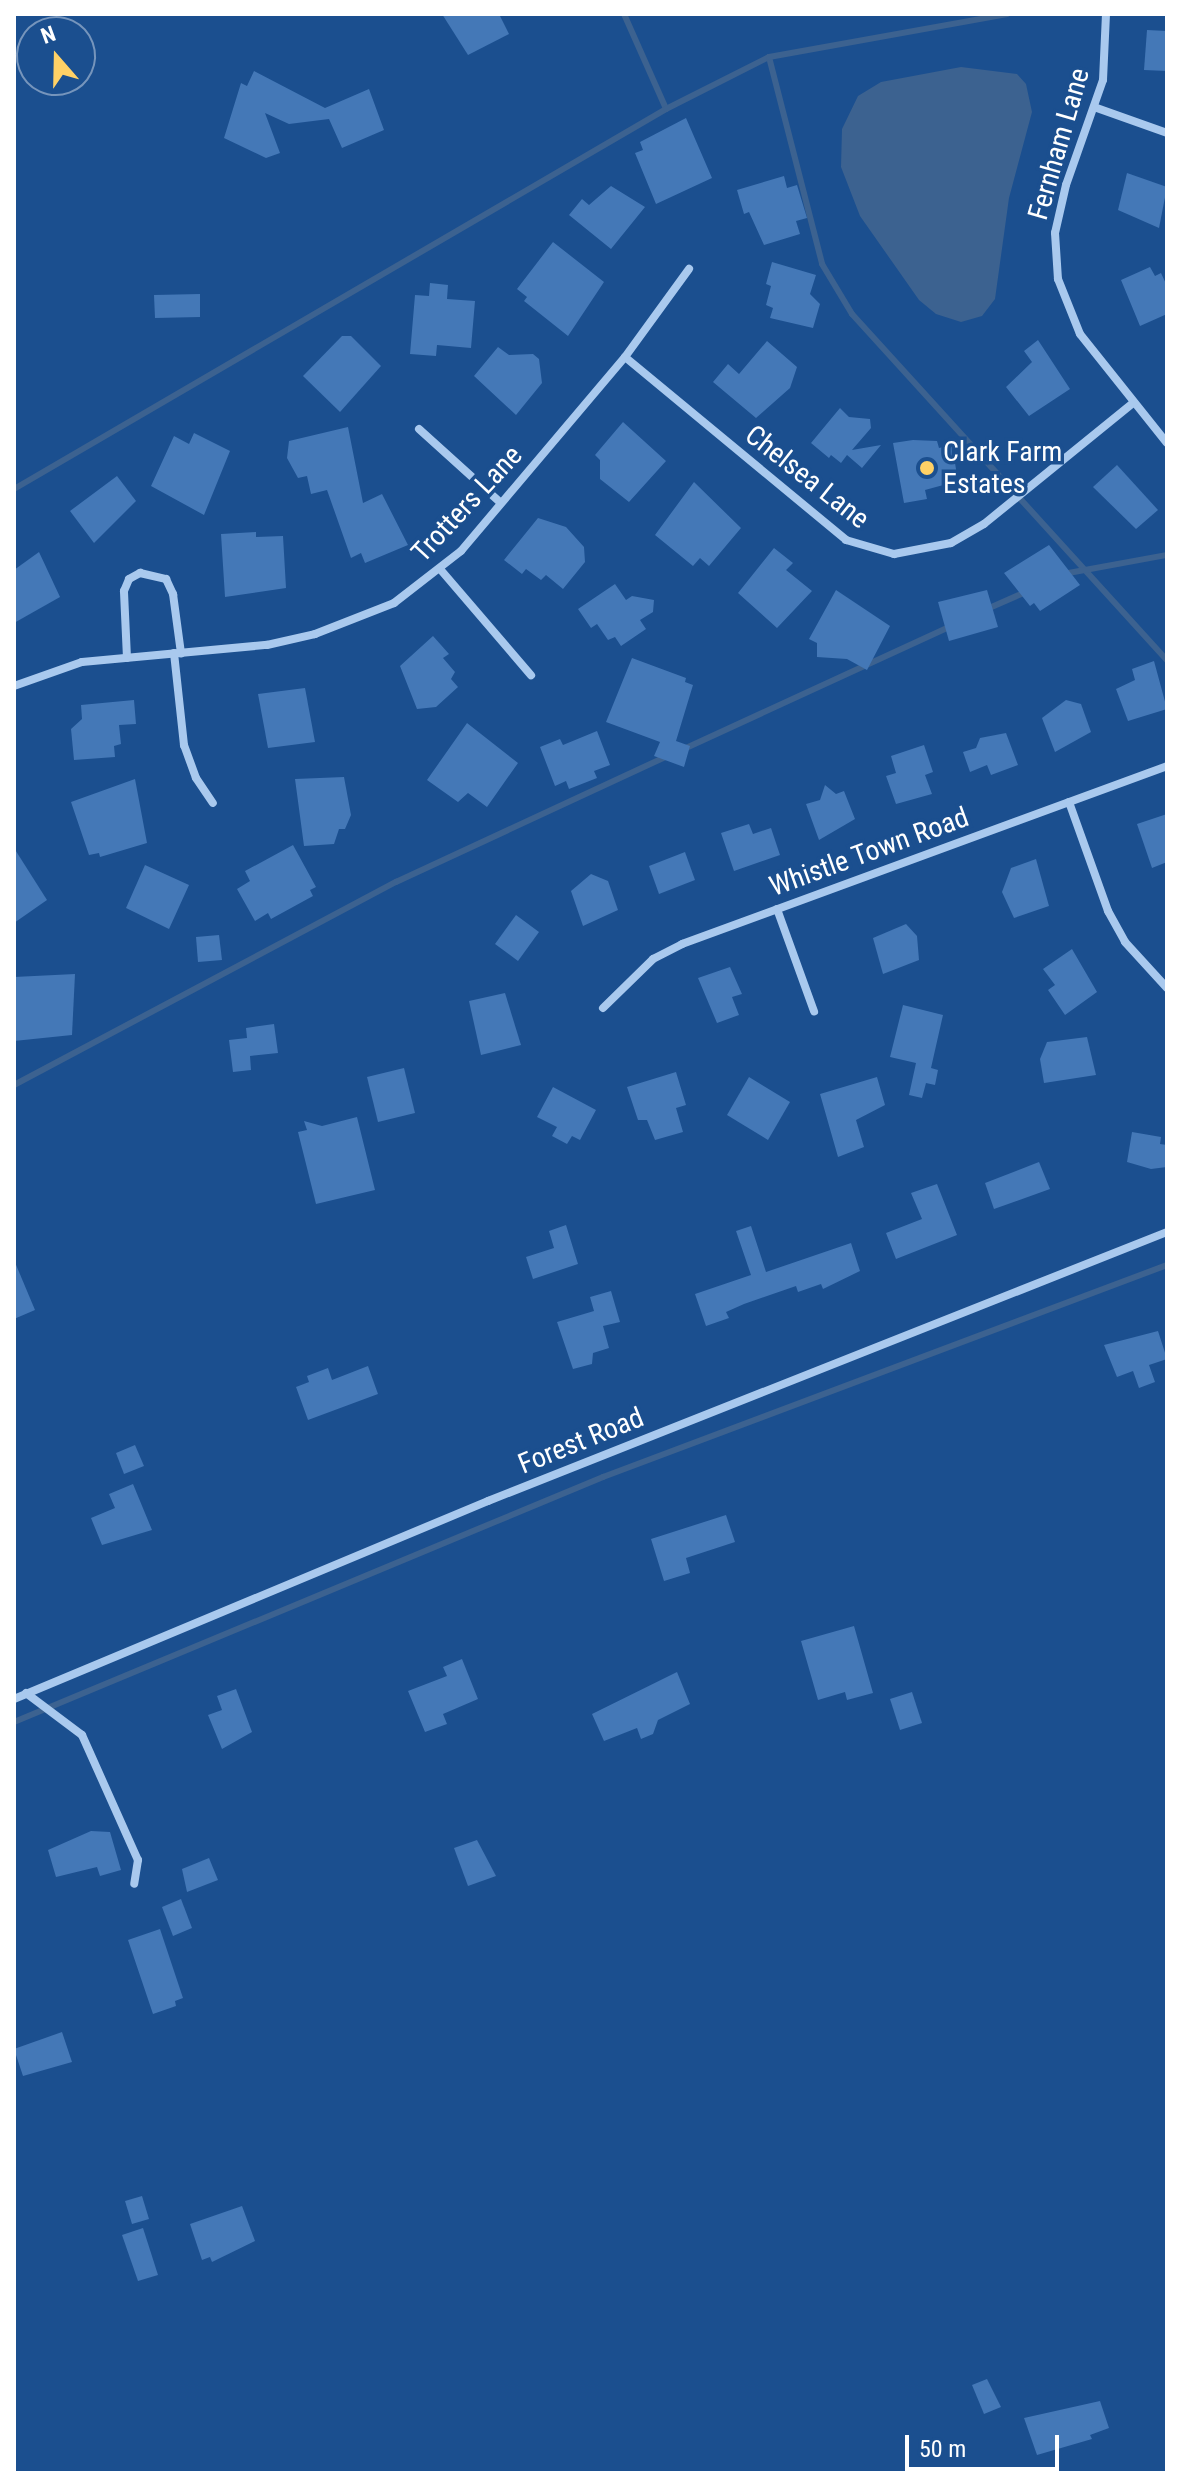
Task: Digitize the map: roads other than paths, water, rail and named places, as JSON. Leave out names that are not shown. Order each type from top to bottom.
[{"type":"street","name":"Fernham Lane","points":[[1106,14],[1103,80],[1061,203],[1055,233],[1058,279],[1080,334],[1167,443]]},
{"type":"street","points":[[1094,107],[1167,133]]},
{"type":"street","name":"Trotters Lane","points":[[14,686],[82,662],[267,645],[315,634],[394,603],[440,569],[501,503],[625,357],[689,269]]},
{"type":"street","name":"Chelsea Lane","points":[[625,357],[846,540],[866,550],[894,554],[951,543],[984,524],[1134,402]]},
{"type":"street","points":[[419,429],[501,503]]},
{"type":"street","points":[[440,569],[531,675]]},
{"type":"street","points":[[127,658],[124,591],[129,579],[140,573],[166,579],[173,594],[184,745],[196,778],[213,803]]},
{"type":"street","name":"Whistle Town Road","points":[[603,1008],[653,959],[777,909],[1167,766]]},
{"type":"street","points":[[1069,802],[1108,911],[1125,942],[1167,988]]},
{"type":"street","points":[[777,909],[814,1011]]},
{"type":"street","name":"Forest Road","points":[[14,1699],[488,1501],[1167,1232]]},
{"type":"street","points":[[26,1693],[82,1735],[138,1860],[134,1884]]},
{"type":"water","points":[[961,67],[1017,74],[1026,84],[1032,112],[1009,198],[995,299],[982,316],[961,322],[936,314],[919,300],[860,216],[841,167],[842,129],[858,96],[881,82]]},
{"type":"waterway","points":[[624,14],[666,109]]},
{"type":"waterway","points":[[14,489],[666,109],[769,57],[1007,14]]},
{"type":"waterway","points":[[769,57],[822,264],[852,314],[1167,660]]},
{"type":"waterway","points":[[1063,574],[1167,555]]},
{"type":"waterway","points":[[987,609],[1028,591]]},
{"type":"waterway","points":[[686,748],[951,626]]},
{"type":"waterway","points":[[14,1085],[396,882],[668,756]]},
{"type":"waterway","points":[[14,1722],[603,1477],[1167,1265]]},
{"type":"place","name":"Clark Farm Estates","points":[[927,468]]}]
